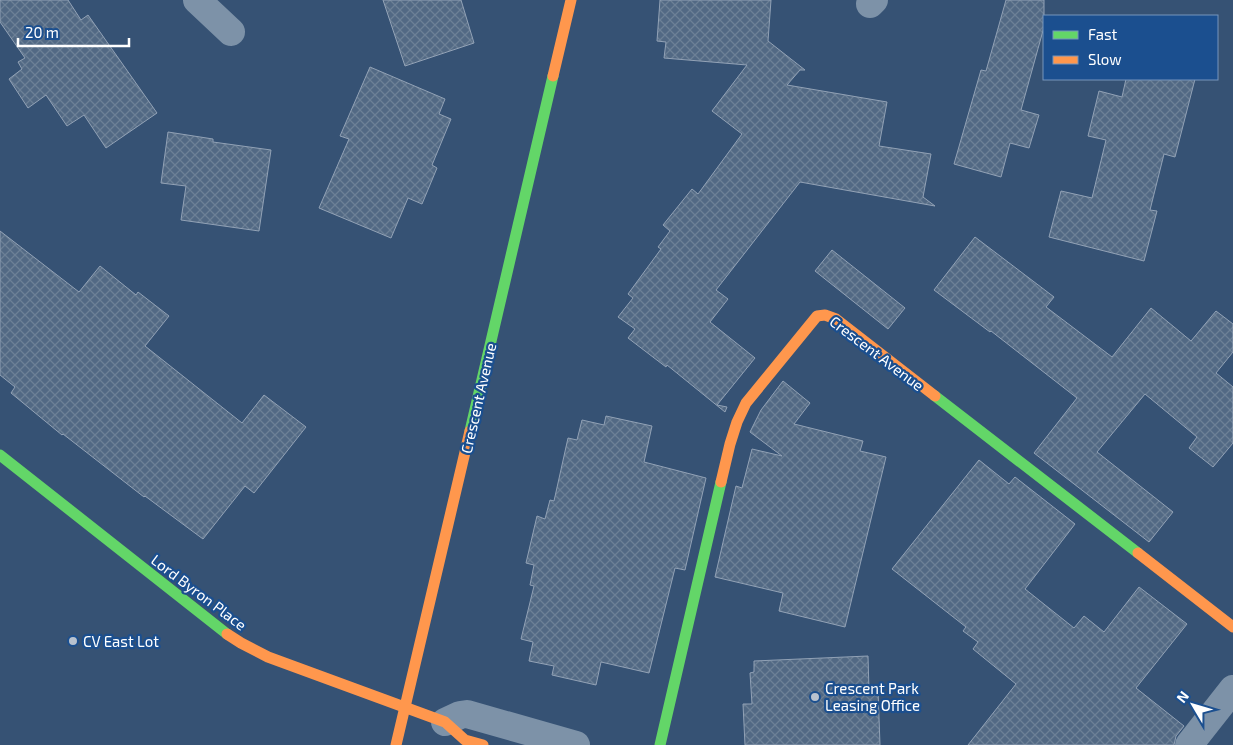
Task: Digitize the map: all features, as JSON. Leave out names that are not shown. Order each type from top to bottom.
[{"type":"street","points":[[197,0],[231,32]]},
{"type":"street","name":"Crescent Avenue","points":[[396,745],[406,709],[571,0]]},
{"type":"street","name":"Crescent Avenue","points":[[660,745],[730,444],[737,422],[746,403],[814,318],[819,315],[825,314],[836,319],[1233,627]]},
{"type":"street","name":"Lord Byron Place","points":[[0,455],[212,623],[241,643],[268,657],[406,709]]},
{"type":"street","points":[[1189,745],[1233,689]]},
{"type":"street","points":[[406,709],[445,722],[465,740],[483,745]]},
{"type":"street","points":[[445,722],[460,714],[467,714],[576,745]]},
{"type":"building","points":[[0,0],[68,0],[81,20],[88,15],[157,113],[106,148],[84,115],[67,126],[46,95],[28,108],[9,79],[22,69],[18,62],[25,58],[0,22]]},
{"type":"building","points":[[383,0],[461,0],[474,43],[405,66]]},
{"type":"building","points":[[660,0],[771,0],[768,41],[805,70],[800,70],[787,85],[887,102],[879,146],[931,154],[923,197],[935,206],[800,182],[716,290],[728,299],[710,322],[755,358],[717,405],[727,407],[725,412],[667,365],[666,367],[628,338],[635,329],[618,317],[633,298],[628,294],[661,249],[658,247],[670,231],[663,225],[692,189],[698,194],[742,134],[712,111],[747,65],[664,58],[666,42],[657,41]]},
{"type":"building","points":[[1006,0],[1044,0],[1043,31],[1021,110],[1039,115],[1029,148],[1010,143],[1001,177],[954,164],[981,70],[986,71]]},
{"type":"building","points":[[370,67],[445,99],[439,114],[451,119],[432,165],[437,168],[422,204],[408,198],[391,238],[319,208],[349,139],[340,136]]},
{"type":"building","points":[[1126,80],[1195,80],[1175,157],[1164,154],[1150,210],[1157,211],[1144,261],[1049,237],[1061,191],[1092,198],[1106,140],[1088,136],[1099,91],[1122,97]]},
{"type":"building","points":[[168,132],[213,139],[213,142],[271,150],[259,231],[181,220],[186,186],[161,183]]},
{"type":"building","points":[[0,231],[79,292],[100,266],[136,295],[138,292],[169,316],[145,346],[242,423],[264,395],[306,427],[254,493],[245,486],[203,539],[62,435],[11,393],[15,387],[0,375]]},
{"type":"building","points":[[975,237],[1054,297],[1046,307],[1112,357],[1151,308],[1191,341],[1216,311],[1233,324],[1233,352],[1216,373],[1233,387],[1233,443],[1213,467],[1189,448],[1197,437],[1145,394],[1097,452],[1173,512],[1149,542],[1034,453],[1077,398],[991,331],[934,290]]},
{"type":"building","points":[[832,250],[905,308],[888,329],[815,271]]},
{"type":"building","points":[[783,381],[810,403],[794,424],[863,441],[860,451],[886,457],[845,627],[779,611],[783,593],[715,577],[736,486],[742,488],[752,449],[782,456],[750,432],[761,410]]},
{"type":"building","points":[[606,416],[652,426],[644,462],[706,478],[685,570],[675,568],[649,673],[601,662],[596,685],[552,675],[554,666],[529,661],[533,642],[521,639],[534,586],[530,585],[534,565],[526,563],[537,516],[545,519],[550,500],[554,501],[568,438],[577,440],[582,420],[604,425]]},
{"type":"building","points":[[979,460],[1009,484],[1015,477],[1075,524],[1025,589],[1074,628],[1084,616],[1104,632],[1139,587],[1187,624],[1136,688],[1184,726],[1176,736],[1174,745],[968,745],[1016,684],[973,649],[978,642],[963,631],[966,627],[892,569]]},
{"type":"building","name":"Crescent Park Leasing Office","points":[[868,656],[869,691],[878,690],[880,745],[745,745],[743,704],[752,704],[750,673],[754,672],[754,661]]},
{"type":"traffic: fast","points":[[470,431],[553,76]]},
{"type":"traffic: fast","points":[[935,396],[1138,553]]},
{"type":"traffic: fast","points":[[0,455],[227,634]]},
{"type":"traffic: fast","points":[[660,745],[721,482]]},
{"type":"traffic: slow","points":[[553,76],[571,0]]},
{"type":"traffic: slow","points":[[721,482],[730,444],[746,403],[817,316],[825,315],[836,319],[935,396]]},
{"type":"traffic: slow","points":[[396,745],[470,431]]},
{"type":"traffic: slow","points":[[1138,553],[1233,627]]},
{"type":"traffic: slow","points":[[227,634],[268,657],[445,722],[465,740],[483,745]]},
{"type":"place","name":"CV East Lot","points":[[73,641]]},
{"type":"place","name":"Crescent Park Leasing Office","points":[[815,697]]}]
